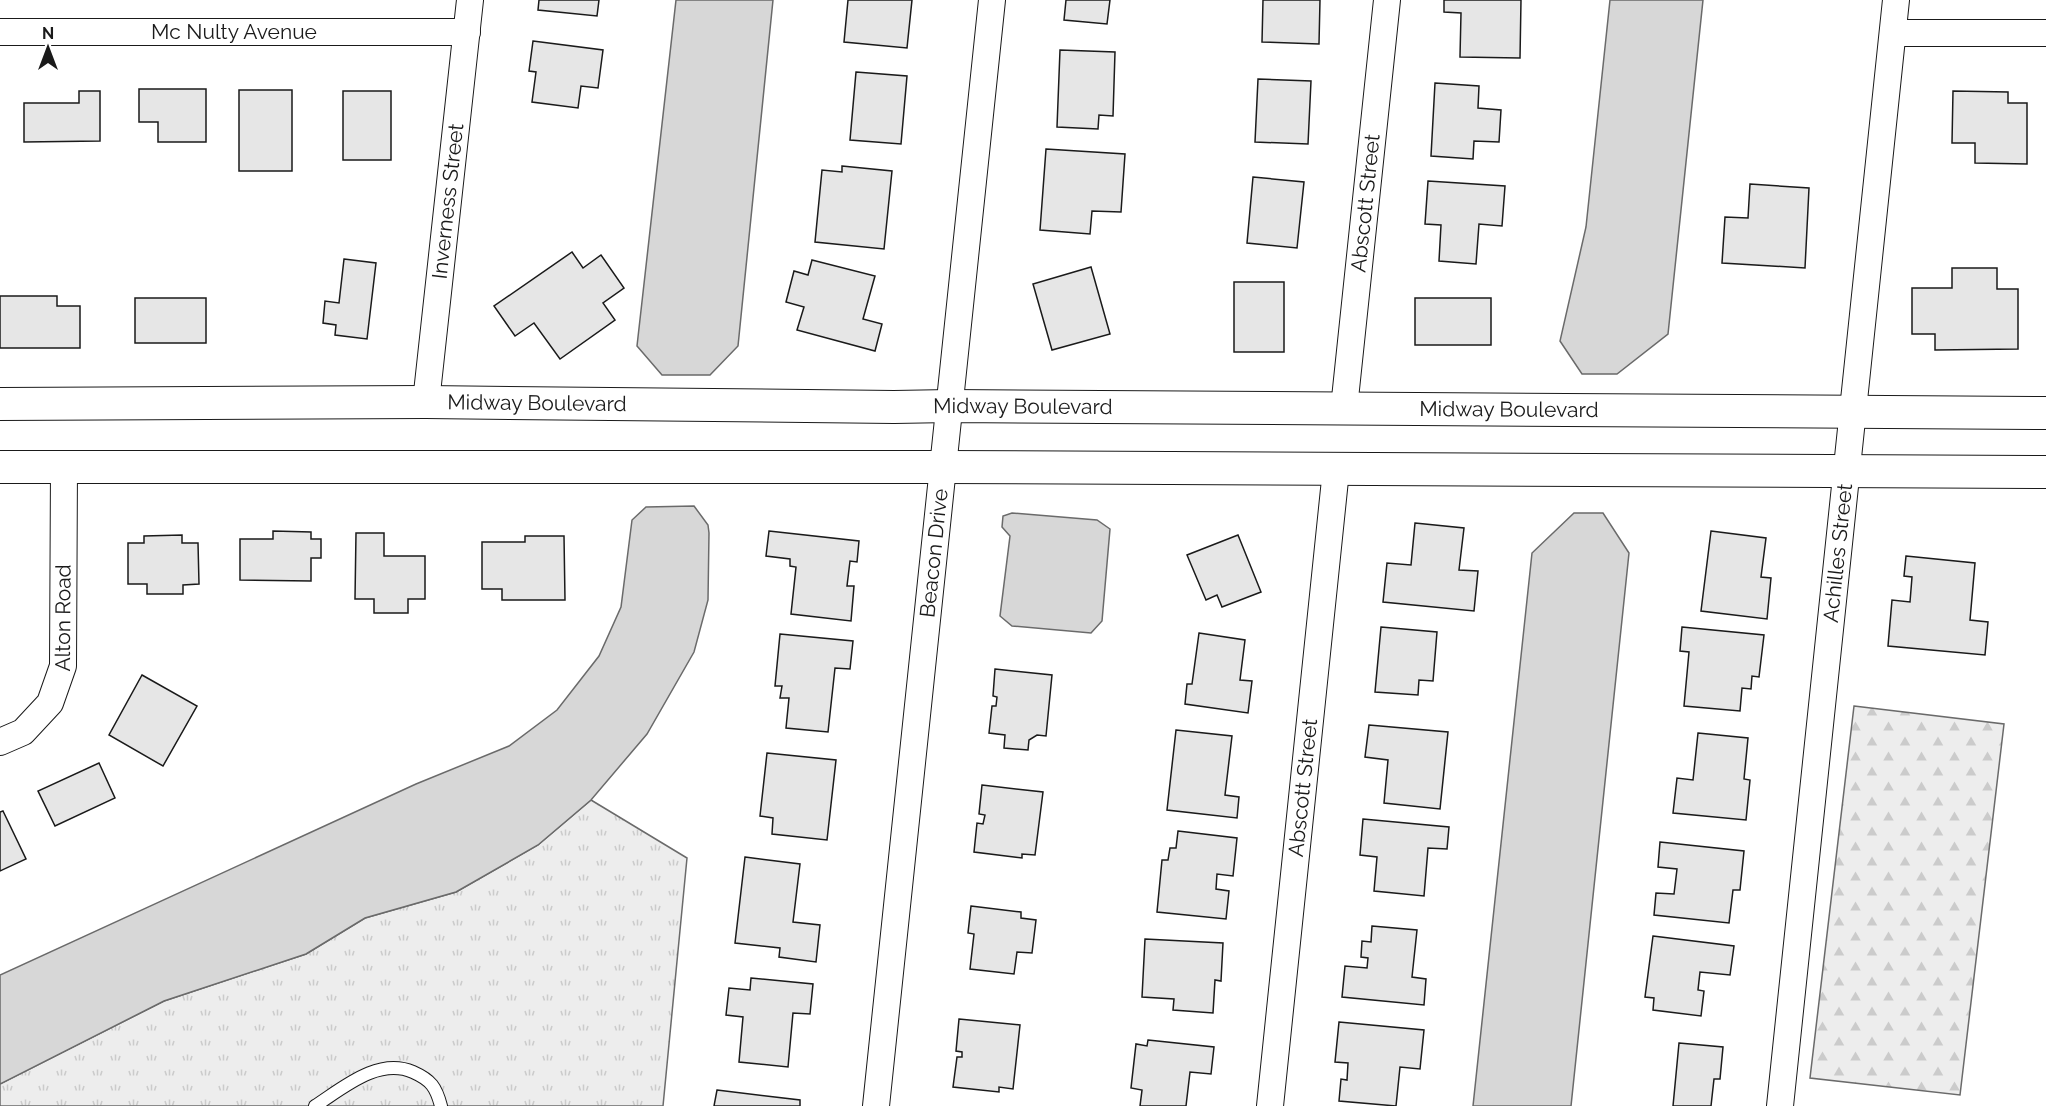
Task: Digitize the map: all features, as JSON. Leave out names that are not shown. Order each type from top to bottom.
[{"type":"street","name":"Inverness Street","points":[[426,402],[470,0]]},
{"type":"street","name":"Beacon Drive","points":[[876,1106],[992,0]]},
{"type":"street","name":"Abscott Street","points":[[1344,408],[1387,0]]},
{"type":"street","name":"Achilles Street","points":[[1780,1106],[1896,0]]},
{"type":"street","name":"Mc Nulty Avenue","points":[[0,32],[467,32]]},
{"type":"street","points":[[1893,33],[2046,33]]},
{"type":"street","name":"Midway Boulevard","points":[[0,404],[426,402],[870,407],[2046,413]]},
{"type":"street","points":[[0,467],[943,467],[2046,472]]},
{"type":"street","name":"Alton Road","points":[[0,742],[23,732],[50,703],[63,666],[64,467]]},
{"type":"street","name":"Abscott Street","points":[[1270,1106],[1336,470]]},
{"type":"lane","points":[[315,1106],[353,1080],[382,1069],[405,1068],[426,1078],[438,1091],[441,1106]]},
{"type":"green space","points":[[1854,706],[2004,724],[1960,1095],[1810,1078]]},
{"type":"green space","points":[[591,800],[687,858],[663,1106],[0,1106],[0,1084],[164,1001],[306,954],[365,918],[456,892],[538,845]]},
{"type":"shaded area","points":[[676,0],[773,0],[738,346],[710,375],[662,375],[637,346]]},
{"type":"shaded area","points":[[1610,0],[1703,0],[1668,334],[1617,374],[1582,374],[1560,341],[1586,227]]},
{"type":"shaded area","points":[[694,506],[708,525],[709,533],[708,600],[694,652],[647,734],[591,800],[538,845],[456,892],[365,918],[306,954],[164,1001],[0,1084],[0,975],[416,784],[509,746],[557,710],[599,656],[621,607],[632,520],[646,507]]},
{"type":"shaded area","points":[[1012,513],[1097,520],[1110,529],[1102,621],[1091,633],[1012,626],[1000,616],[1010,536],[1002,527],[1003,516]]},
{"type":"shaded area","points":[[1574,513],[1603,513],[1629,553],[1571,1106],[1473,1106],[1532,553]]},
{"type":"building","points":[[539,0],[599,0],[597,16],[538,10]]},
{"type":"building","points":[[848,0],[912,0],[907,48],[844,42]]},
{"type":"building","points":[[1066,0],[1110,0],[1107,24],[1064,20]]},
{"type":"building","points":[[1263,0],[1320,0],[1319,44],[1262,42]]},
{"type":"building","points":[[1444,0],[1521,0],[1520,58],[1460,57],[1461,13],[1444,12]]},
{"type":"building","points":[[533,41],[603,50],[598,88],[581,86],[578,108],[532,102],[536,72],[529,71]]},
{"type":"building","points":[[1060,50],[1115,52],[1113,116],[1099,115],[1098,129],[1057,127]]},
{"type":"building","points":[[856,72],[907,76],[901,144],[850,140]]},
{"type":"building","points":[[1258,79],[1311,81],[1308,144],[1255,142]]},
{"type":"building","points":[[1435,83],[1479,86],[1478,108],[1501,110],[1499,142],[1474,141],[1473,159],[1431,156]]},
{"type":"building","points":[[139,89],[206,89],[206,142],[158,142],[158,122],[139,122]]},
{"type":"building","points":[[239,90],[292,90],[292,171],[239,171]]},
{"type":"building","points":[[79,91],[100,91],[100,141],[24,142],[24,103],[79,103]]},
{"type":"building","points":[[343,91],[391,91],[391,160],[343,160]]},
{"type":"building","points":[[1953,91],[2008,92],[2008,103],[2027,103],[2027,164],[1975,163],[1975,143],[1952,143]]},
{"type":"building","points":[[1046,149],[1125,154],[1121,212],[1092,211],[1090,234],[1040,230]]},
{"type":"building","points":[[842,166],[892,171],[884,249],[815,242],[822,170],[842,172]]},
{"type":"building","points":[[1253,177],[1304,182],[1297,248],[1247,243]]},
{"type":"building","points":[[1428,181],[1505,186],[1502,226],[1479,224],[1476,264],[1439,261],[1441,225],[1425,224]]},
{"type":"building","points":[[1750,184],[1809,188],[1805,268],[1722,263],[1725,217],[1748,218]]},
{"type":"building","points":[[572,252],[583,268],[601,255],[624,288],[603,303],[615,320],[560,359],[534,323],[515,336],[494,306]]},
{"type":"building","points":[[344,259],[376,263],[367,339],[335,335],[336,325],[323,323],[325,301],[339,303]]},
{"type":"building","points":[[812,260],[875,276],[863,319],[882,324],[875,351],[797,330],[804,307],[786,302],[794,271],[808,275]]},
{"type":"building","points":[[1091,267],[1110,334],[1052,350],[1033,284]]},
{"type":"building","points":[[1952,268],[1997,268],[1997,289],[2018,289],[2018,349],[1935,350],[1935,334],[1912,334],[1912,288],[1952,288]]},
{"type":"building","points":[[1234,282],[1284,282],[1284,352],[1234,352]]},
{"type":"building","points":[[0,296],[57,296],[57,306],[80,306],[80,348],[0,348]]},
{"type":"building","points":[[135,298],[206,298],[206,343],[135,343]]},
{"type":"building","points":[[1415,298],[1491,298],[1491,345],[1415,345]]},
{"type":"building","points":[[1415,523],[1464,528],[1459,570],[1478,571],[1474,611],[1383,602],[1387,563],[1411,565]]},
{"type":"building","points":[[273,531],[311,532],[311,539],[321,539],[321,558],[311,558],[311,581],[240,580],[240,539],[273,539]]},
{"type":"building","points":[[769,531],[859,541],[857,562],[850,561],[847,586],[854,586],[851,621],[791,614],[796,567],[790,566],[790,559],[766,556]]},
{"type":"building","points":[[1711,531],[1766,538],[1761,577],[1771,578],[1767,619],[1701,611]]},
{"type":"building","points":[[356,533],[384,533],[384,556],[425,556],[425,599],[408,599],[408,613],[374,613],[374,599],[355,599]]},
{"type":"building","points":[[182,535],[182,543],[198,543],[199,584],[183,585],[183,594],[147,594],[147,584],[128,584],[128,543],[144,543],[144,536]]},
{"type":"building","points":[[1238,535],[1261,592],[1222,607],[1217,595],[1206,600],[1187,555]]},
{"type":"building","points":[[525,536],[564,536],[565,600],[502,600],[502,589],[482,589],[482,542],[525,542]]},
{"type":"building","points":[[1906,556],[1975,563],[1970,620],[1988,622],[1985,655],[1888,646],[1892,600],[1910,602],[1912,577],[1904,576]]},
{"type":"building","points":[[1381,627],[1437,632],[1433,681],[1419,680],[1418,695],[1375,692]]},
{"type":"building","points":[[1682,627],[1764,635],[1759,677],[1752,676],[1751,689],[1742,688],[1740,711],[1684,706],[1689,652],[1680,651]]},
{"type":"building","points":[[1199,633],[1245,640],[1240,680],[1252,681],[1248,713],[1185,704],[1187,684],[1192,684]]},
{"type":"building","points":[[780,634],[853,641],[850,669],[835,668],[828,732],[786,728],[789,698],[780,698],[782,686],[775,686]]},
{"type":"building","points":[[995,669],[1052,675],[1046,736],[1037,735],[1029,740],[1028,750],[1004,748],[1005,735],[989,733],[992,706],[996,706],[997,697],[993,696]]},
{"type":"building","points":[[142,675],[197,706],[163,766],[109,735]]},
{"type":"building","points":[[1369,725],[1448,732],[1440,809],[1384,803],[1388,760],[1365,757]]},
{"type":"building","points":[[1176,730],[1232,736],[1225,795],[1239,797],[1237,818],[1167,810]]},
{"type":"building","points":[[1698,733],[1748,738],[1744,779],[1750,780],[1746,820],[1673,813],[1677,778],[1693,780]]},
{"type":"building","points":[[767,753],[836,760],[827,840],[772,834],[773,818],[760,816]]},
{"type":"building","points":[[99,763],[115,798],[55,826],[38,791]]},
{"type":"building","points":[[982,785],[1043,792],[1035,855],[1022,854],[1022,858],[974,852],[977,823],[983,824],[985,815],[979,814]]},
{"type":"building","points":[[3,811],[26,859],[0,871],[0,812]]},
{"type":"building","points":[[1363,819],[1449,827],[1447,849],[1428,848],[1424,896],[1374,891],[1377,857],[1360,855]]},
{"type":"building","points":[[1178,831],[1237,838],[1233,876],[1217,874],[1216,889],[1229,891],[1226,919],[1157,912],[1162,860],[1168,860],[1170,848],[1176,848]]},
{"type":"building","points":[[1660,842],[1744,851],[1740,890],[1733,890],[1729,923],[1654,915],[1656,893],[1674,894],[1677,869],[1658,867]]},
{"type":"building","points":[[745,857],[800,864],[793,922],[820,925],[816,962],[779,957],[780,948],[735,943]]},
{"type":"building","points":[[971,906],[1021,912],[1021,918],[1036,920],[1032,953],[1017,952],[1014,974],[970,969],[974,934],[968,933]]},
{"type":"building","points":[[1372,926],[1417,930],[1412,977],[1426,979],[1424,1005],[1342,997],[1345,966],[1367,968],[1368,958],[1361,957],[1362,941],[1371,942]]},
{"type":"building","points":[[1653,936],[1734,946],[1730,975],[1700,972],[1698,990],[1704,991],[1701,1016],[1653,1010],[1654,998],[1645,997]]},
{"type":"building","points":[[1145,939],[1223,943],[1221,981],[1215,980],[1213,1013],[1173,1010],[1174,999],[1142,997]]},
{"type":"building","points":[[751,978],[813,984],[810,1014],[793,1013],[788,1067],[739,1062],[743,1017],[726,1015],[729,988],[750,990]]},
{"type":"building","points":[[959,1019],[1020,1025],[1013,1089],[999,1087],[999,1092],[953,1087],[957,1057],[962,1057],[962,1052],[956,1051]]},
{"type":"building","points":[[1339,1022],[1424,1030],[1420,1069],[1400,1067],[1396,1106],[1339,1101],[1341,1079],[1347,1080],[1348,1063],[1335,1062]]},
{"type":"building","points":[[1148,1040],[1214,1047],[1211,1074],[1190,1072],[1186,1106],[1140,1106],[1142,1090],[1131,1088],[1136,1044],[1147,1046]]},
{"type":"building","points":[[1679,1043],[1723,1047],[1720,1079],[1714,1079],[1711,1106],[1673,1106]]},
{"type":"building","points":[[717,1090],[800,1100],[800,1106],[714,1106]]}]
